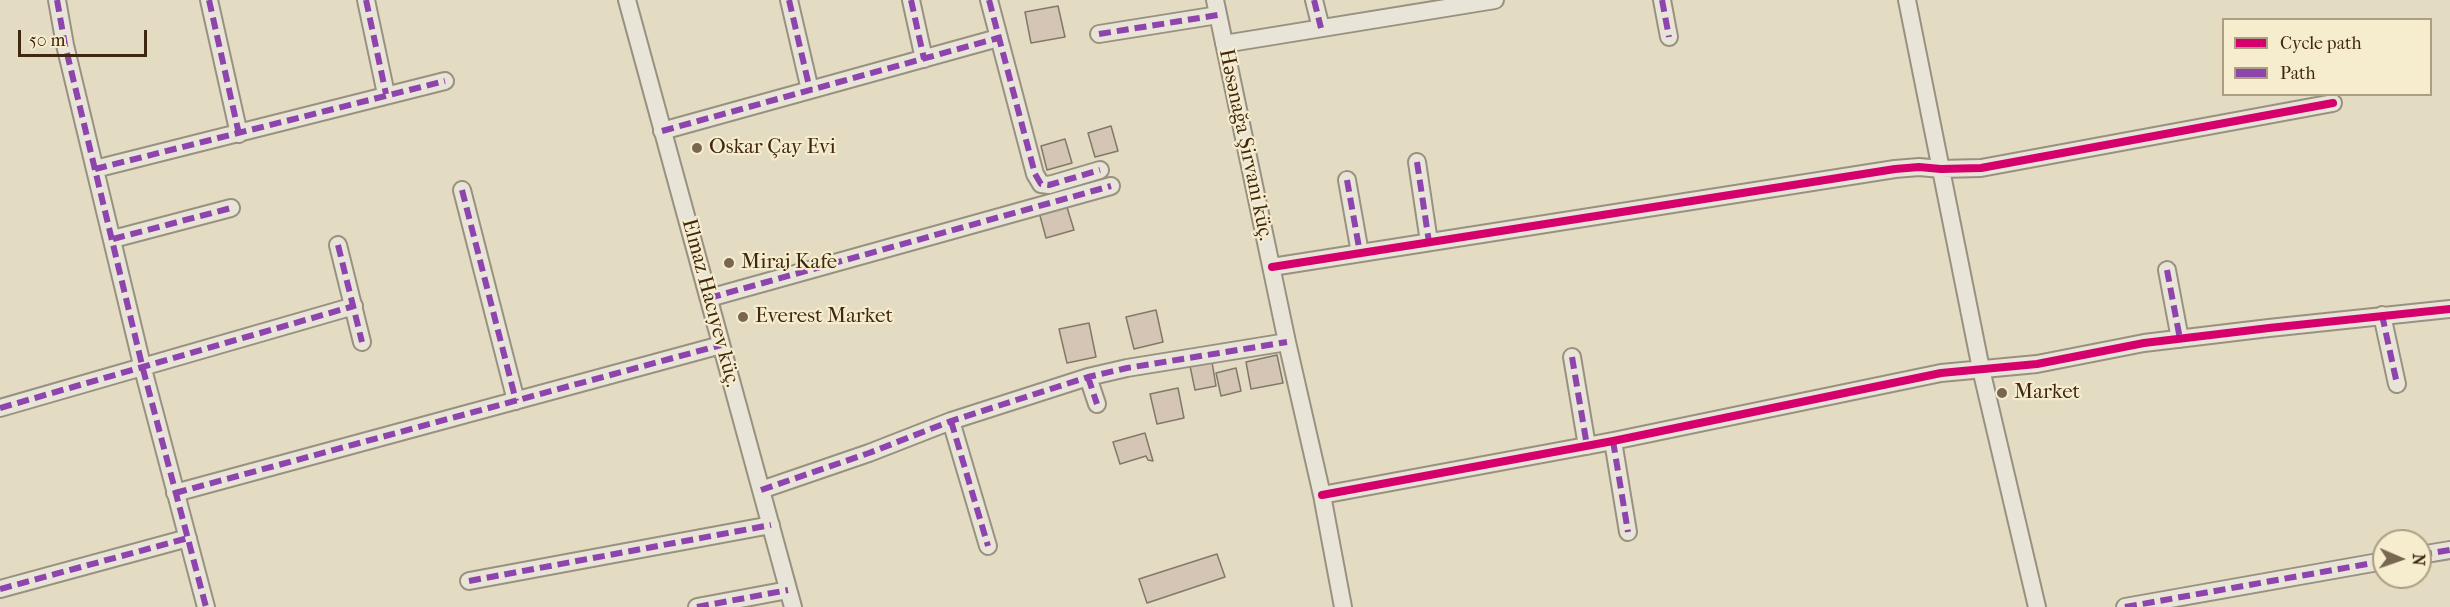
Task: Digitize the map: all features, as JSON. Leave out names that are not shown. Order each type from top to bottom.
[{"type":"street","points":[[57,0],[143,369],[206,607]]},
{"type":"street","points":[[209,0],[239,134]]},
{"type":"street","points":[[366,0],[386,94]]},
{"type":"street","name":"Elmaz Hacıyev küç.","points":[[627,0],[793,607]]},
{"type":"street","points":[[789,0],[810,90]]},
{"type":"street","points":[[911,0],[924,58]]},
{"type":"street","points":[[989,0],[1035,174],[1041,184],[1049,184],[1100,170]]},
{"type":"street","points":[[1314,0],[1321,28]]},
{"type":"street","points":[[1224,44],[1495,0]]},
{"type":"street","points":[[1662,0],[1669,37]]},
{"type":"street","points":[[1907,0],[1981,369],[2037,607]]},
{"type":"street","points":[[1099,34],[1216,8]]},
{"type":"street","name":"Həsənağa Şirvani küç.","points":[[1216,8],[1322,495],[1343,607]]},
{"type":"street","points":[[662,130],[998,38]]},
{"type":"street","points":[[95,169],[445,81]]},
{"type":"street","points":[[1272,267],[1895,169],[1981,168],[2333,103]]},
{"type":"street","points":[[1417,162],[1429,242]]},
{"type":"street","points":[[1347,180],[1360,253]]},
{"type":"street","points":[[709,298],[1111,186]]},
{"type":"street","points":[[462,190],[516,401]]},
{"type":"street","points":[[112,239],[231,208]]},
{"type":"street","points":[[338,244],[362,342]]},
{"type":"street","points":[[2167,270],[2180,339]]},
{"type":"street","points":[[0,408],[143,369],[354,306]]},
{"type":"street","points":[[1322,495],[1613,441],[1941,373],[2037,364],[2180,339],[2450,309]]},
{"type":"street","points":[[2382,315],[2397,384]]},
{"type":"street","points":[[761,490],[951,422],[1088,378],[1127,368],[1287,342]]},
{"type":"street","points":[[175,493],[721,345]]},
{"type":"street","points":[[1572,357],[1587,446]]},
{"type":"street","points":[[1088,378],[1098,404]]},
{"type":"street","points":[[951,422],[988,546]]},
{"type":"street","points":[[1613,441],[1628,532]]},
{"type":"street","points":[[469,581],[771,525]]},
{"type":"street","points":[[0,589],[188,538]]},
{"type":"street","points":[[2432,553],[2450,550]]},
{"type":"street","points":[[2124,607],[2152,605],[2372,563]]},
{"type":"street","points":[[697,607],[788,590]]},
{"type":"building","points":[[1058,6],[1065,37],[1031,43],[1025,12]]},
{"type":"building","points":[[1111,126],[1118,151],[1095,157],[1088,133]]},
{"type":"building","points":[[1065,139],[1072,163],[1047,170],[1041,146]]},
{"type":"building","points":[[1066,204],[1074,230],[1046,238],[1039,212]]},
{"type":"building","points":[[1156,310],[1163,342],[1134,349],[1126,317]]},
{"type":"building","points":[[1089,323],[1096,357],[1067,363],[1059,329]]},
{"type":"building","points":[[1277,355],[1283,383],[1251,389],[1246,362]]},
{"type":"building","points":[[1212,362],[1216,386],[1195,390],[1190,366]]},
{"type":"building","points":[[1236,368],[1241,391],[1221,396],[1216,373]]},
{"type":"building","points":[[1178,388],[1184,418],[1157,424],[1150,394]]},
{"type":"building","points":[[1145,433],[1153,461],[1148,460],[1146,456],[1120,464],[1113,442]]},
{"type":"building","points":[[1217,554],[1225,577],[1147,603],[1139,579]]},
{"type":"marked path","points":[[57,0],[65,45],[143,369],[206,607]]},
{"type":"marked path","points":[[209,0],[239,134]]},
{"type":"marked path","points":[[366,0],[386,94]]},
{"type":"marked path","points":[[789,0],[810,90]]},
{"type":"marked path","points":[[911,0],[924,59]]},
{"type":"marked path","points":[[989,0],[1035,174],[1041,184],[1049,185],[1100,170]]},
{"type":"marked path","points":[[1314,0],[1321,28]]},
{"type":"marked path","points":[[1662,0],[1669,37]]},
{"type":"marked path","points":[[1099,34],[1218,15]]},
{"type":"marked path","points":[[662,131],[998,38]]},
{"type":"marked path","points":[[95,169],[445,81]]},
{"type":"marked path","points":[[1417,162],[1429,242]]},
{"type":"marked path","points":[[1347,180],[1360,253]]},
{"type":"marked path","points":[[709,298],[1111,186]]},
{"type":"marked path","points":[[462,190],[516,401]]},
{"type":"marked path","points":[[113,239],[231,208]]},
{"type":"marked path","points":[[338,245],[362,342]]},
{"type":"marked path","points":[[2167,270],[2180,339]]},
{"type":"marked path","points":[[0,408],[354,306]]},
{"type":"marked path","points":[[2382,315],[2397,384]]},
{"type":"marked path","points":[[761,490],[869,453],[951,421],[1088,377],[1127,368],[1287,342]]},
{"type":"marked path","points":[[175,493],[721,345]]},
{"type":"marked path","points":[[1572,357],[1587,446]]},
{"type":"marked path","points":[[1088,377],[1097,404]]},
{"type":"marked path","points":[[951,421],[988,546]]},
{"type":"marked path","points":[[1613,441],[1628,532]]},
{"type":"marked path","points":[[469,581],[771,525]]},
{"type":"marked path","points":[[0,589],[188,538]]},
{"type":"marked path","points":[[2432,553],[2450,550]]},
{"type":"marked path","points":[[2125,607],[2372,563]]},
{"type":"marked path","points":[[697,607],[788,590]]},
{"type":"cycle path","points":[[1272,267],[1895,169],[1981,168],[2333,103]]},
{"type":"cycle path","points":[[1322,495],[1613,441],[1941,373],[2037,364],[2144,343],[2450,309]]},
{"type":"place","name":"Oskar Çay Evi","points":[[697,148]]},
{"type":"place","name":"Miraj Kafe","points":[[729,263]]},
{"type":"place","name":"Everest Market","points":[[743,317]]},
{"type":"place","name":"Market","points":[[2002,393]]}]
